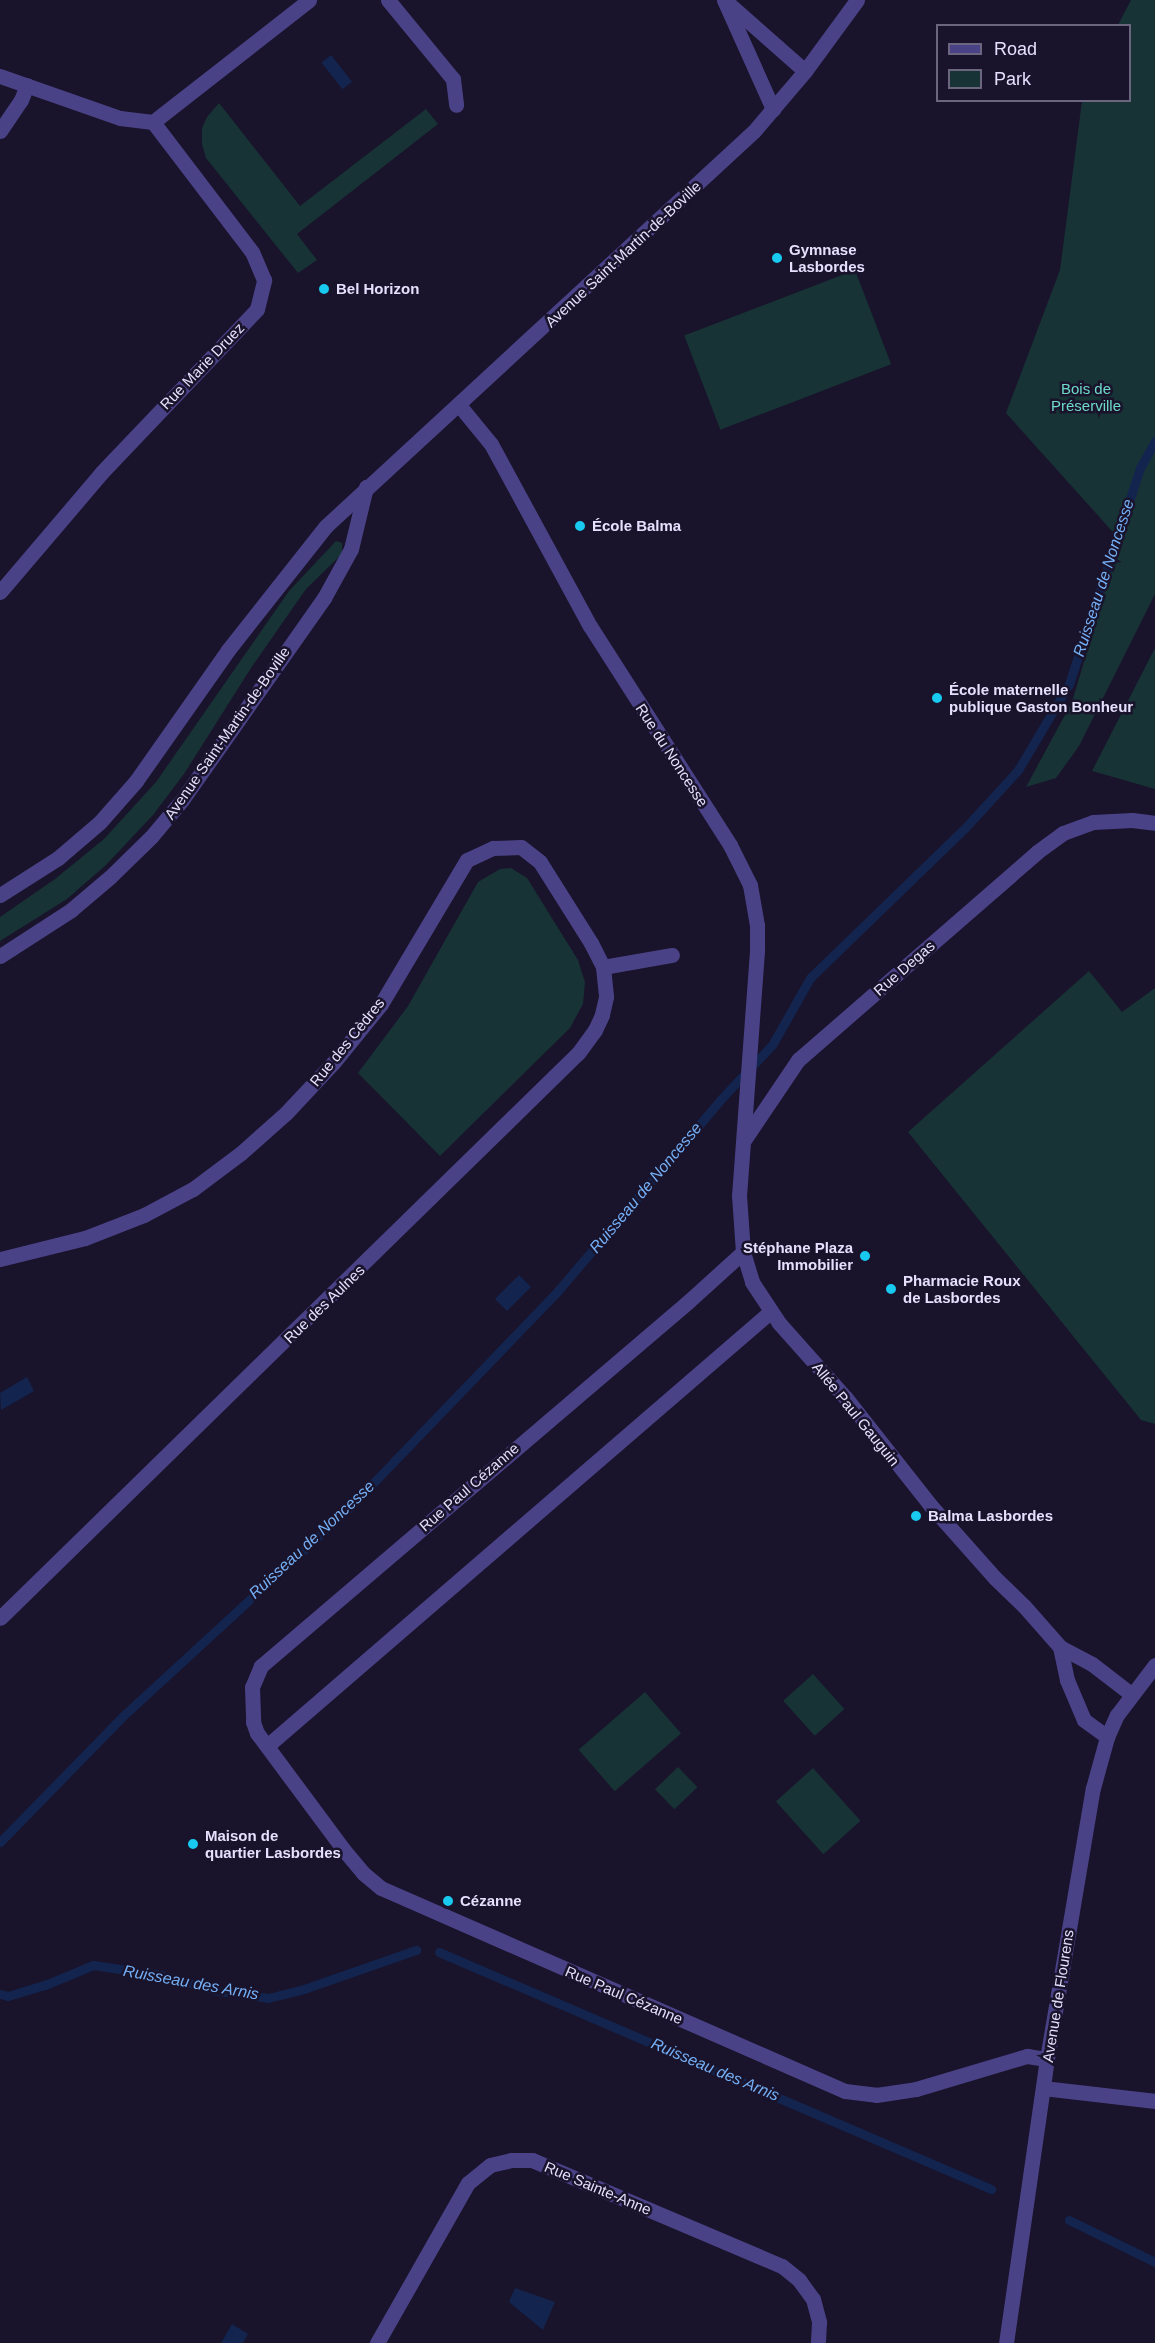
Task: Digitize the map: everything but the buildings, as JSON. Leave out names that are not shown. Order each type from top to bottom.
[{"type":"street","points":[[0,76],[120,118],[153,122],[309,0]]},
{"type":"street","points":[[388,0],[453,79],[456,105]]},
{"type":"street","points":[[724,0],[805,71]]},
{"type":"street","points":[[724,0],[773,109]]},
{"type":"street","name":"Avenue Saint-Martin-de-Boville","points":[[0,895],[58,858],[100,822],[136,781],[278,584],[326,526],[709,174],[773,109],[805,71],[857,0]]},
{"type":"street","points":[[0,131],[15,111],[27,85]]},
{"type":"street","name":"Rue Marie Druez","points":[[0,592],[102,472],[257,309],[264,280],[252,252],[153,122]]},
{"type":"street","name":"Rue du Noncesse","points":[[459,405],[491,444],[590,626],[744,870],[757,925],[742,1142]]},
{"type":"street","name":"Avenue Saint-Martin-de-Boville","points":[[0,956],[71,910],[110,877],[151,837],[182,800],[324,598],[351,549],[366,487]]},
{"type":"street","name":"Rue Degas","points":[[742,1142],[798,1060],[1037,852],[1063,833],[1092,822],[1120,820],[1155,823]]},
{"type":"street","name":"Rue des Cèdres","points":[[0,1259],[85,1238],[144,1215],[194,1189],[241,1153],[286,1113],[333,1063],[381,1004],[467,860],[493,848],[521,847],[540,862],[591,943],[603,967]]},
{"type":"street","points":[[603,967],[672,954]]},
{"type":"street","name":"Rue des Aulnes","points":[[0,1618],[578,1053],[602,1015],[606,997],[603,967]]},
{"type":"street","name":"Allée Paul Gauguin","points":[[742,1142],[739,1195],[742,1252],[752,1282],[770,1312],[845,1397],[931,1506],[1060,1647],[1092,1664],[1131,1694]]},
{"type":"street","name":"Rue Paul Cézanne","points":[[742,1252],[689,1301],[261,1666],[252,1687],[251,1710],[257,1733],[350,1857],[381,1888],[845,2091],[876,2095],[916,2089],[1027,2056],[1047,2059]]},
{"type":"street","points":[[267,1746],[770,1312]]},
{"type":"street","points":[[1060,1647],[1066,1680],[1084,1720],[1107,1737]]},
{"type":"street","name":"Avenue de Flourens","points":[[1006,2343],[1047,2059],[1093,1788],[1107,1737],[1131,1694],[1155,1665]]},
{"type":"street","points":[[1043,2088],[1155,2101]]},
{"type":"street","name":"Rue Sainte-Anne","points":[[377,2343],[468,2183],[490,2165],[511,2160],[532,2160],[782,2266],[799,2280],[813,2299],[819,2322],[818,2343]]},
{"type":"green space","name":"Bois de Préserville","points":[[1131,0],[1155,0],[1155,594],[1079,746],[1056,778],[1026,787],[1072,702],[1120,540],[1006,413],[1060,270],[1082,102],[1131,102],[1131,24],[1119,24]]},
{"type":"green space","points":[[219,103],[300,206],[426,109],[438,124],[297,234],[317,260],[298,273],[206,158],[202,144],[202,128],[207,117]]},
{"type":"green space","points":[[855,270],[891,364],[720,430],[684,336]]},
{"type":"green space","points":[[336,541],[342,543],[342,554],[306,589],[251,668],[184,774],[153,815],[106,865],[67,899],[0,941],[0,917],[55,879],[104,839],[156,782],[289,591]]},
{"type":"green space","points":[[1155,648],[1155,789],[1092,771]]},
{"type":"green space","points":[[511,868],[527,878],[578,960],[585,982],[583,1004],[570,1028],[440,1156],[358,1073],[408,1006],[478,882],[500,869]]},
{"type":"green space","points":[[1089,971],[1122,1012],[1155,988],[1155,1424],[1141,1420],[908,1132]]},
{"type":"green space","points":[[813,1674],[844,1709],[815,1736],[783,1701]]},
{"type":"green space","points":[[645,1692],[681,1734],[615,1791],[579,1750]]},
{"type":"green space","points":[[678,1767],[697,1787],[674,1809],[655,1789]]},
{"type":"green space","points":[[813,1768],[861,1821],[823,1854],[776,1801]]},
{"type":"water","points":[[331,55],[352,82],[342,89],[322,62]]},
{"type":"water","points":[[519,1275],[531,1287],[507,1311],[495,1299]]},
{"type":"water","points":[[27,1377],[34,1391],[1,1410],[0,1393]]},
{"type":"water","points":[[515,2288],[555,2302],[543,2330],[509,2302]]},
{"type":"water","points":[[232,2324],[248,2334],[243,2343],[221,2343]]},
{"type":"waterway","name":"Ruisseau de Noncesse","points":[[0,1842],[123,1716],[351,1506],[556,1293],[720,1100],[772,1045],[810,978],[965,828],[1018,770],[1069,684],[1140,468],[1155,441]]},
{"type":"waterway","name":"Ruisseau des Arnis","points":[[0,1994],[8,1996],[45,1985],[93,1965],[160,1975],[219,1991],[268,1998],[304,1989],[416,1950]]},
{"type":"waterway","name":"Ruisseau des Arnis","points":[[439,1952],[991,2189]]},
{"type":"waterway","name":"Ruisseau des Arnis","points":[[1069,2220],[1155,2262]]},
{"type":"place","name":"Gymnase Lasbordes","points":[[777,258]]},
{"type":"place","name":"Bel Horizon","points":[[324,289]]},
{"type":"place","name":"École Balma","points":[[580,526]]},
{"type":"place","name":"École maternelle publique Gaston Bonheur","points":[[937,698]]},
{"type":"place","name":"Stéphane Plaza Immobilier","points":[[865,1256]]},
{"type":"place","name":"Pharmacie Roux de Lasbordes","points":[[891,1289]]},
{"type":"place","name":"Balma Lasbordes","points":[[916,1516]]},
{"type":"place","name":"Maison de quartier Lasbordes","points":[[193,1844]]},
{"type":"place","name":"Cézanne","points":[[448,1901]]}]
